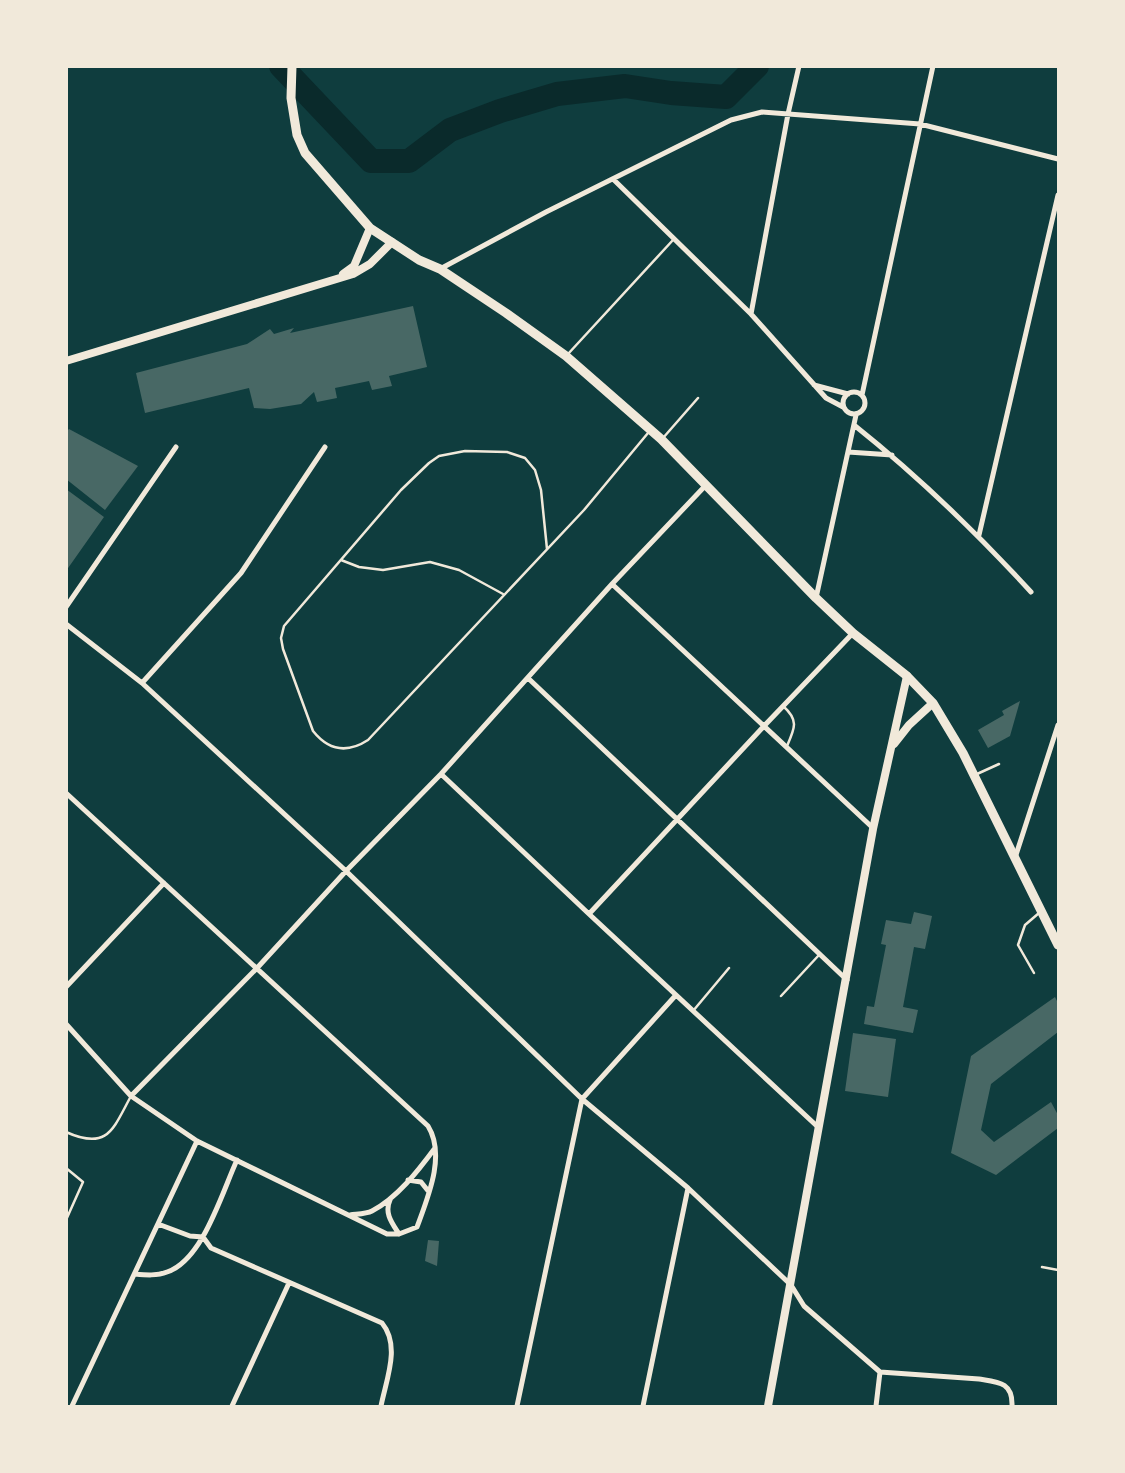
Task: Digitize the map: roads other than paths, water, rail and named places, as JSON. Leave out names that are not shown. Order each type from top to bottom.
[{"type":"main road","points":[[292,66],[291,98],[297,135],[305,153],[370,228],[419,260],[440,269],[566,356],[661,439],[816,598],[853,633],[907,676],[933,703],[974,775],[1059,945]]},
{"type":"main road","points":[[337,278],[354,266],[370,228]]},
{"type":"main road","points":[[66,361],[353,274],[370,264],[392,242]]},
{"type":"main road","points":[[768,1406],[873,829],[907,676]]},
{"type":"main road","points":[[892,746],[909,724],[933,703]]},
{"type":"street","points":[[751,314],[799,66]]},
{"type":"street","points":[[816,598],[856,415],[865,405],[862,395],[933,66]]},
{"type":"street","points":[[440,269],[743,116],[762,113],[788,114],[920,124],[1059,159]]},
{"type":"street","points":[[614,179],[751,314],[826,398],[843,407]]},
{"type":"street","points":[[979,535],[1059,195]]},
{"type":"street","points":[[814,384],[848,394],[862,395]]},
{"type":"street","points":[[848,394],[842,402],[843,407],[846,412],[856,415]]},
{"type":"street","points":[[854,425],[892,455],[979,535],[1031,592]]},
{"type":"street","points":[[66,607],[176,447]]},
{"type":"street","points":[[142,683],[241,573],[325,447]]},
{"type":"street","points":[[848,452],[892,455]]},
{"type":"street","points":[[131,1096],[441,774],[612,584],[706,485]]},
{"type":"street","points":[[612,584],[765,724],[873,829]]},
{"type":"street","points":[[66,624],[142,683],[346,871],[582,1099],[688,1188],[791,1285],[804,1306],[880,1372],[979,1378],[995,1382],[1008,1388],[1012,1394],[1012,1406]]},
{"type":"street","points":[[589,914],[853,633]]},
{"type":"street","points":[[528,679],[847,980]]},
{"type":"street","points":[[1015,858],[1059,725]]},
{"type":"street","points":[[441,774],[819,1128]]},
{"type":"street","points":[[66,793],[428,1126],[436,1146],[429,1192],[417,1227],[399,1234],[387,1234],[197,1141],[131,1096],[66,1024]]},
{"type":"street","points":[[66,986],[164,883]]},
{"type":"street","points":[[517,1406],[582,1099],[676,995]]},
{"type":"street","points":[[72,1406],[197,1141]]},
{"type":"street","points":[[350,1215],[370,1212],[392,1197],[436,1146]]},
{"type":"street","points":[[135,1275],[154,1275],[177,1267],[189,1258],[203,1237],[237,1160]]},
{"type":"street","points":[[408,1180],[421,1182],[429,1192]]},
{"type":"street","points":[[643,1406],[688,1188]]},
{"type":"street","points":[[392,1197],[387,1206],[388,1218],[399,1234]]},
{"type":"street","points":[[158,1224],[190,1236],[203,1237],[211,1248],[382,1323],[391,1333],[393,1347],[381,1406]]},
{"type":"street","points":[[232,1406],[289,1283]]},
{"type":"street","points":[[876,1406],[880,1372]]},
{"type":"lane","points":[[566,356],[674,239]]},
{"type":"lane","points":[[661,439],[698,398]]},
{"type":"lane","points":[[547,549],[541,490],[535,470],[525,458],[507,452],[465,451],[439,456],[429,463],[401,490],[284,626],[281,638],[283,649],[313,731],[329,745],[345,749],[356,748],[368,740],[584,510],[650,429]]},
{"type":"lane","points":[[341,560],[359,567],[383,570],[430,562],[459,570],[504,594]]},
{"type":"lane","points":[[783,706],[794,720],[787,746]]},
{"type":"lane","points":[[974,775],[999,764]]},
{"type":"lane","points":[[1034,972],[1018,945],[1025,925],[1042,911]]},
{"type":"lane","points":[[781,996],[819,954]]},
{"type":"lane","points":[[693,1011],[729,968]]},
{"type":"lane","points":[[66,1132],[83,1139],[104,1138],[113,1130],[131,1096]]},
{"type":"lane","points":[[66,1168],[83,1182],[66,1220]]},
{"type":"lane","points":[[1042,1267],[1059,1270]]},
{"type":"waterway","points":[[281,66],[371,161],[409,161],[450,130],[557,94],[625,86],[726,97],[757,66]]}]
